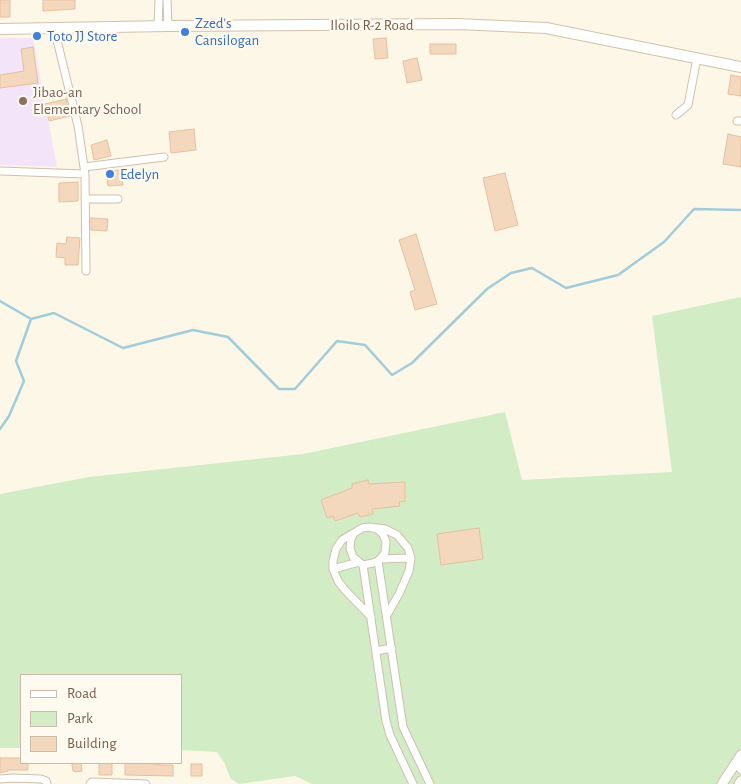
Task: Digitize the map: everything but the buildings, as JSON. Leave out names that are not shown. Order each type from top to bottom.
[{"type":"main road","name":"Iloilo R-2 Road","points":[[0,29],[457,24],[546,28],[741,67]]},
{"type":"street","points":[[159,0],[163,26]]},
{"type":"street","points":[[163,26],[167,0]]},
{"type":"street","points":[[54,28],[78,126],[84,170],[86,271]]},
{"type":"street","points":[[676,115],[688,105],[697,58]]},
{"type":"street","points":[[0,171],[84,170],[164,157]]},
{"type":"street","points":[[85,199],[118,199]]},
{"type":"street","points":[[334,569],[361,563],[373,564],[385,553],[386,542],[383,534],[377,529],[370,527]]},
{"type":"street","points":[[371,617],[338,581],[333,561],[336,549],[342,540],[362,528],[370,527],[385,528],[397,536],[408,548],[411,558],[399,594],[387,615]]},
{"type":"street","points":[[354,533],[350,548],[354,557],[361,563],[386,721],[390,735],[413,784]]},
{"type":"street","points":[[379,560],[411,558]]},
{"type":"street","points":[[379,560],[403,727],[430,784]]},
{"type":"street","points":[[376,651],[392,648]]},
{"type":"street","points":[[722,784],[739,763]]},
{"type":"street","points":[[0,778],[43,780],[47,784]]},
{"type":"street","points":[[90,784],[92,782],[146,784]]},
{"type":"shaded area","name":"Jibao-an Elementary School","points":[[0,38],[33,38],[57,167],[0,165]]},
{"type":"green space","points":[[741,297],[741,784],[312,784],[295,776],[239,784],[230,778],[225,764],[217,752],[182,750],[182,674],[20,674],[20,748],[0,748],[0,494],[89,477],[303,454],[505,412],[522,480],[672,472],[652,316]]},
{"type":"waterway","points":[[0,429],[9,416],[24,381],[16,361],[31,319],[54,313],[123,348],[193,330],[228,337],[279,389],[295,389],[337,341],[365,345],[392,375],[412,363],[487,289],[511,273],[532,268],[566,288],[618,275],[664,242],[694,209],[741,210]]},
{"type":"waterway","points":[[0,301],[31,319]]},
{"type":"place","name":"Zzed's Cansilogan","points":[[185,32]]},
{"type":"place","name":"Toto JJ Store","points":[[37,36]]},
{"type":"place","name":"Jibao-an Elementary School","points":[[23,101]]},
{"type":"place","name":"Edelyn","points":[[110,174]]}]
